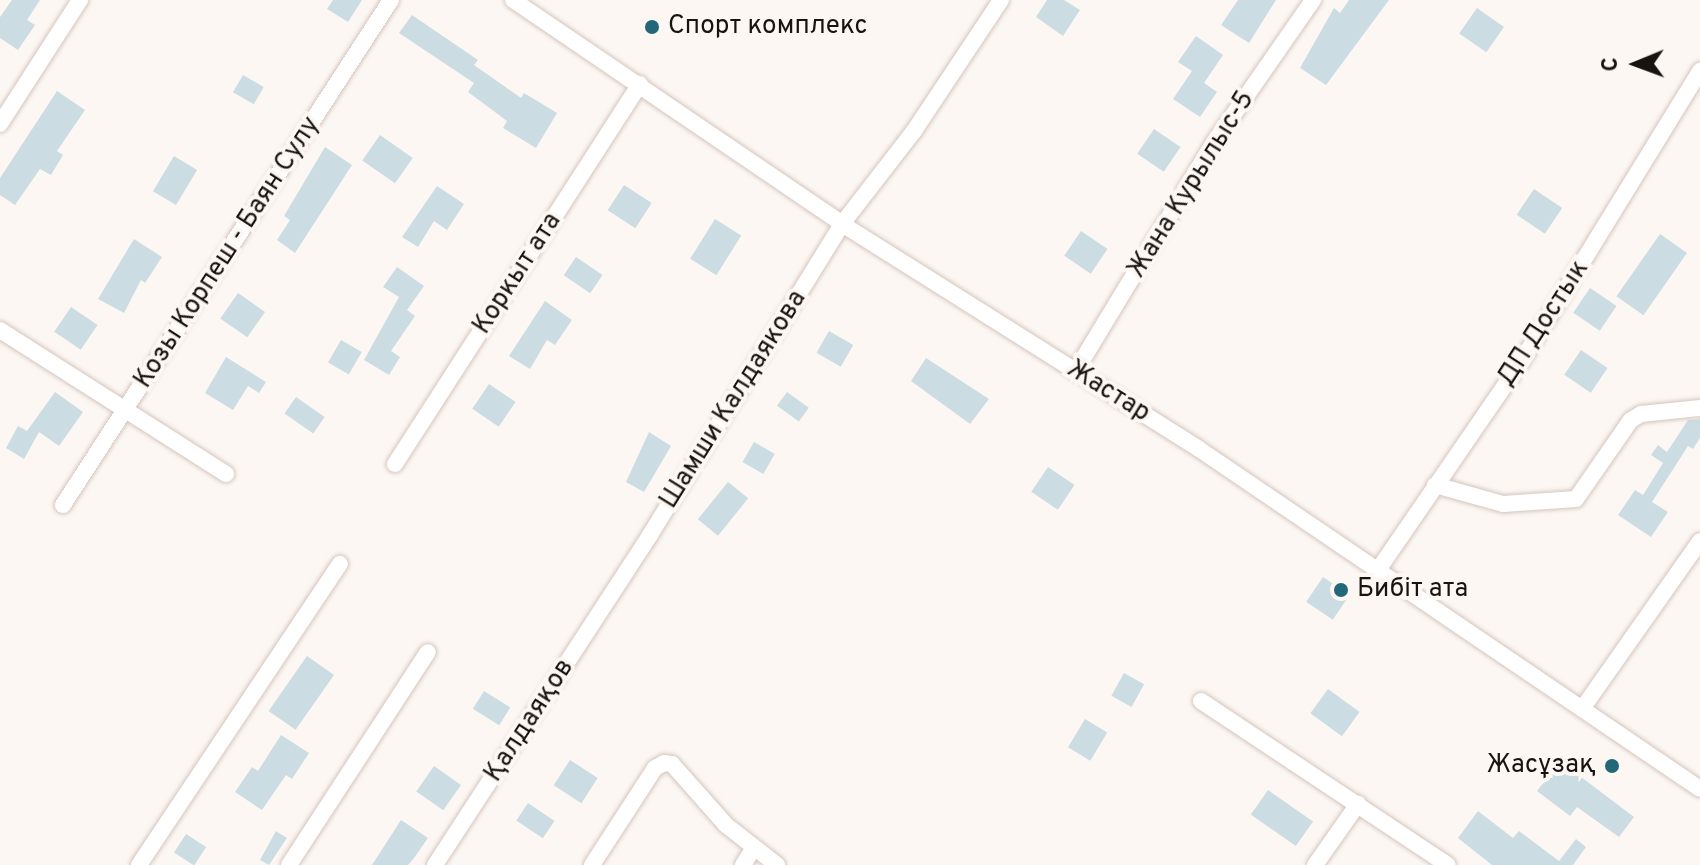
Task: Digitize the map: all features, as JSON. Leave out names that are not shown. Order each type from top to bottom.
[{"type":"street","points":[[0,124],[80,0]]},
{"type":"street","name":"Козы Корпеш - Баян Сулу","points":[[63,505],[391,0]]},
{"type":"street","name":"Жастар","points":[[513,0],[842,224],[1378,570],[1700,789]]},
{"type":"street","name":"Шамши Калдаякова","points":[[624,575],[842,224],[914,131],[1001,0]]},
{"type":"street","name":"Жана Курылыс-5","points":[[1075,372],[1215,141],[1313,0]]},
{"type":"street","name":"ДП Достык","points":[[1378,570],[1521,362],[1700,71]]},
{"type":"street","name":"Коркыт ата","points":[[395,464],[640,84]]},
{"type":"street","points":[[0,330],[226,474]]},
{"type":"street","points":[[1435,485],[1503,504],[1576,499],[1631,420],[1641,414],[1700,408]]},
{"type":"street","points":[[1582,709],[1700,541]]},
{"type":"street","points":[[139,865],[340,564]]},
{"type":"street","name":"Қалдаяқов","points":[[435,865],[624,575]]},
{"type":"street","points":[[289,865],[428,652]]},
{"type":"street","points":[[1201,701],[1448,865]]},
{"type":"street","points":[[592,865],[655,768],[664,763],[672,764],[753,849],[777,865]]},
{"type":"street","points":[[1315,865],[1358,804]]},
{"type":"street","points":[[743,865],[753,849]]},
{"type":"building","points":[[12,0],[40,0],[27,20],[35,25],[18,50],[0,38],[0,17]]},
{"type":"building","points":[[333,0],[362,0],[348,22],[327,9]]},
{"type":"building","points":[[1047,0],[1064,0],[1080,10],[1063,36],[1036,17]]},
{"type":"building","points":[[1238,0],[1276,0],[1249,43],[1221,25]]},
{"type":"building","points":[[1349,0],[1389,0],[1326,85],[1300,68],[1334,8],[1340,13]]},
{"type":"building","points":[[1477,8],[1504,27],[1486,52],[1459,33]]},
{"type":"building","points":[[412,15],[478,60],[474,65],[521,98],[524,93],[557,113],[536,148],[503,128],[507,121],[468,92],[474,83],[399,33]]},
{"type":"building","points":[[1196,36],[1223,55],[1204,83],[1217,92],[1200,117],[1173,99],[1192,71],[1178,62]]},
{"type":"building","points":[[243,75],[264,87],[254,104],[233,92]]},
{"type":"building","points":[[57,91],[85,110],[57,151],[63,155],[51,175],[40,169],[15,205],[0,195],[0,178]]},
{"type":"building","points":[[1154,129],[1181,147],[1164,172],[1137,154]]},
{"type":"building","points":[[380,135],[413,158],[395,183],[362,160]]},
{"type":"building","points":[[325,147],[352,165],[295,253],[277,240],[290,220],[284,216]]},
{"type":"building","points":[[174,156],[197,170],[176,205],[153,191]]},
{"type":"building","points":[[624,185],[652,203],[635,228],[608,210]]},
{"type":"building","points":[[437,186],[464,204],[447,230],[434,221],[418,247],[402,237]]},
{"type":"building","points":[[1534,189],[1562,208],[1545,234],[1517,215]]},
{"type":"building","points":[[715,219],[741,235],[716,275],[690,259]]},
{"type":"building","points":[[1081,231],[1108,249],[1091,274],[1064,256]]},
{"type":"building","points":[[1660,234],[1687,253],[1643,315],[1616,296]]},
{"type":"building","points":[[134,239],[162,257],[145,283],[141,280],[124,313],[98,299]]},
{"type":"building","points":[[576,257],[603,275],[590,293],[564,275]]},
{"type":"building","points":[[397,267],[424,286],[407,310],[415,316],[391,351],[400,357],[389,375],[364,360],[399,297],[383,287]]},
{"type":"building","points":[[1590,288],[1617,306],[1600,331],[1573,313]]},
{"type":"building","points":[[238,293],[265,312],[247,337],[220,318]]},
{"type":"building","points":[[545,301],[572,320],[555,345],[547,340],[530,369],[509,356]]},
{"type":"building","points":[[71,307],[98,325],[81,350],[54,332]]},
{"type":"building","points":[[829,331],[853,345],[841,367],[816,353]]},
{"type":"building","points":[[341,340],[362,352],[349,375],[328,363]]},
{"type":"building","points":[[1581,350],[1608,368],[1591,393],[1564,375]]},
{"type":"building","points":[[226,357],[266,382],[259,393],[248,386],[233,410],[205,393]]},
{"type":"building","points":[[926,358],[989,399],[970,424],[911,381]]},
{"type":"building","points":[[489,384],[516,402],[499,427],[472,409]]},
{"type":"building","points":[[55,392],[83,412],[59,446],[39,432],[24,459],[6,448],[18,426],[27,431]]},
{"type":"building","points":[[787,392],[809,408],[799,422],[777,406]]},
{"type":"building","points":[[296,397],[325,417],[313,433],[285,413]]},
{"type":"building","points":[[1700,419],[1700,438],[1693,449],[1688,446],[1652,502],[1668,512],[1651,537],[1618,515],[1635,490],[1643,495],[1663,463],[1651,455],[1658,445],[1667,452],[1688,420]]},
{"type":"building","points":[[649,432],[671,446],[644,492],[626,482]]},
{"type":"building","points":[[754,442],[775,454],[763,474],[742,462]]},
{"type":"building","points":[[1048,467],[1075,485],[1058,510],[1031,492]]},
{"type":"building","points":[[728,482],[748,498],[718,536],[698,519]]},
{"type":"building","points":[[1323,577],[1350,595],[1333,620],[1306,602]]},
{"type":"building","points":[[307,656],[334,675],[296,730],[269,711]]},
{"type":"building","points":[[1124,673],[1144,684],[1132,707],[1111,696]]},
{"type":"building","points":[[1328,689],[1360,712],[1342,736],[1310,713]]},
{"type":"building","points":[[484,691],[510,707],[499,725],[473,709]]},
{"type":"building","points":[[1085,719],[1107,732],[1090,761],[1068,747]]},
{"type":"building","points":[[281,735],[309,753],[292,779],[286,775],[262,810],[235,792],[252,767],[258,771]]},
{"type":"building","points":[[570,760],[598,778],[581,803],[554,785]]},
{"type":"building","points":[[1560,761],[1634,817],[1619,837],[1577,807],[1570,816],[1537,791]]},
{"type":"building","points":[[434,766],[461,785],[443,810],[416,791]]},
{"type":"building","points":[[1268,790],[1313,822],[1296,846],[1251,815]]},
{"type":"building","points":[[528,803],[555,821],[543,838],[516,820]]},
{"type":"building","points":[[1478,811],[1513,838],[1519,831],[1559,861],[1576,839],[1586,847],[1573,865],[1492,865],[1458,838]]},
{"type":"building","points":[[401,820],[428,838],[408,865],[372,865]]},
{"type":"building","points":[[276,831],[287,838],[269,865],[260,860]]},
{"type":"building","points":[[186,834],[206,847],[194,865],[174,852]]},
{"type":"place","name":"Спорт комплекс","points":[[652,27]]},
{"type":"place","name":"Бибіт ата","points":[[1341,590]]},
{"type":"place","name":"Жасұзақ","points":[[1612,766]]}]
